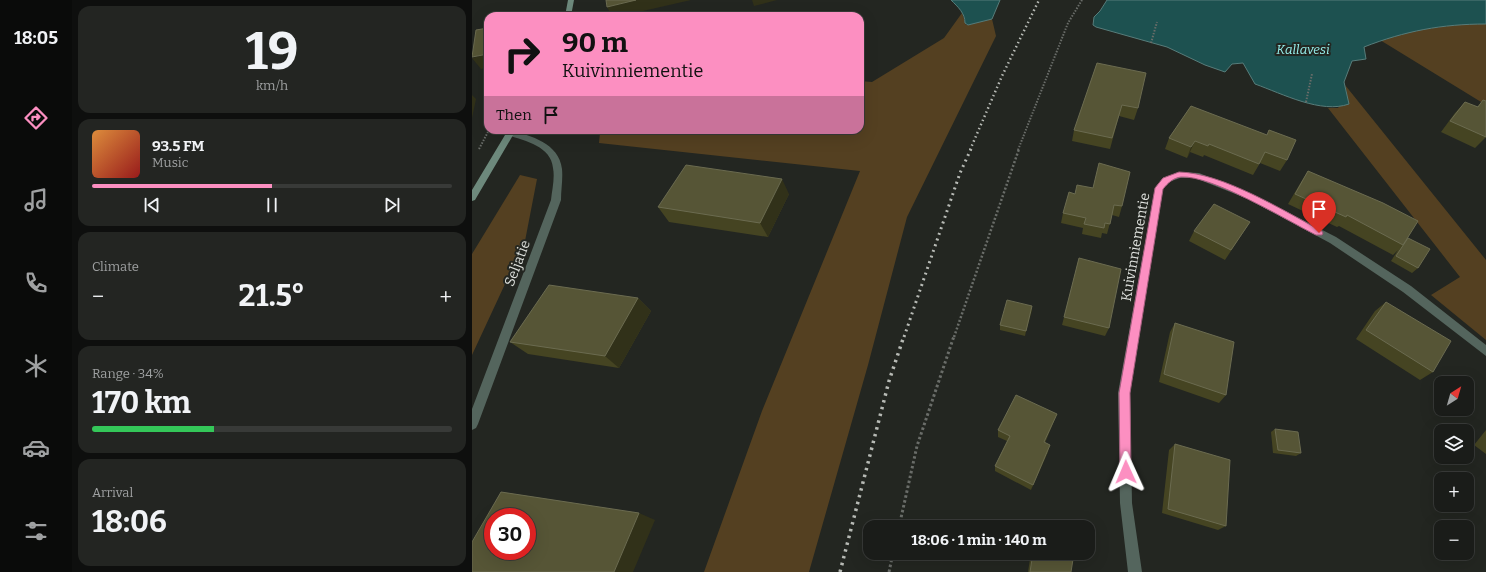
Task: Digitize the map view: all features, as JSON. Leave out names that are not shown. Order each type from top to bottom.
[{"type":"street","points":[[569,12],[571,0]]},
{"type":"street","points":[[472,198],[510,134]]},
{"type":"street","name":"Seljatie","points":[[472,424],[556,200],[558,167],[552,154],[542,145],[516,134]]},
{"type":"street","name":"Kuivinniementie","points":[[1135,572],[1126,503],[1124,393],[1159,188],[1166,180],[1179,174],[1196,175],[1251,197],[1333,240],[1407,289],[1486,351]]},
{"type":"path","points":[[901,520],[917,446],[1013,163],[1068,23],[1082,0]]},
{"type":"path","points":[[1151,43],[1157,22]]},
{"type":"path","points":[[1306,102],[1312,74]]},
{"type":"path","points":[[475,155],[487,134]]},
{"type":"path","points":[[889,572],[892,560]]},
{"type":"shaded area","points":[[962,13],[966,25],[992,19],[996,36],[907,217],[868,365],[809,572],[704,572],[762,411],[860,171],[599,143],[600,134],[864,134],[864,81],[872,82],[944,38]]},
{"type":"shaded area","points":[[1463,24],[1486,24],[1486,105],[1380,40],[1410,31]]},
{"type":"shaded area","points":[[1345,85],[1486,260],[1486,340],[1431,295],[1460,277],[1328,108],[1338,108],[1347,94]]},
{"type":"shaded area","points":[[520,175],[537,179],[525,241],[472,355],[472,254]]},
{"type":"water","points":[[951,0],[1000,0],[992,19],[968,25],[965,23],[961,10]]},
{"type":"water","name":"Kallavesi","points":[[1107,0],[1486,0],[1486,24],[1439,27],[1379,41],[1364,47],[1366,59],[1352,61],[1344,82],[1349,104],[1326,106],[1302,102],[1255,84],[1243,63],[1232,64],[1225,72],[1205,65],[1167,47],[1096,27],[1093,25],[1094,17]]},
{"type":"building","points":[[606,0],[636,0],[607,7]]},
{"type":"building","points":[[484,29],[484,55],[472,57],[476,30]]},
{"type":"building","points":[[1097,63],[1146,73],[1138,108],[1122,105],[1112,138],[1074,130]]},
{"type":"building","points":[[1483,100],[1486,101],[1486,137],[1450,121],[1465,102],[1478,107]]},
{"type":"building","points":[[1191,106],[1267,135],[1269,130],[1296,140],[1287,160],[1265,152],[1259,164],[1209,144],[1208,146],[1195,141],[1191,147],[1169,138]]},
{"type":"building","points":[[1099,163],[1130,172],[1122,206],[1114,205],[1110,224],[1105,223],[1104,228],[1084,224],[1086,218],[1063,213],[1069,192],[1075,194],[1077,185],[1093,188]]},
{"type":"building","points":[[686,165],[782,179],[760,223],[658,207]]},
{"type":"building","points":[[1308,171],[1383,203],[1418,221],[1403,245],[1347,215],[1346,217],[1295,194]]},
{"type":"building","points":[[1214,204],[1250,222],[1231,250],[1194,231]]},
{"type":"building","points":[[1408,238],[1430,249],[1418,268],[1396,256]]},
{"type":"building","points":[[1079,258],[1121,269],[1109,328],[1064,317]]},
{"type":"building","points":[[549,285],[638,298],[605,356],[510,342]]},
{"type":"building","points":[[1007,300],[1032,306],[1026,331],[1000,325]]},
{"type":"building","points":[[1386,302],[1451,341],[1433,372],[1366,330]]},
{"type":"building","points":[[1175,323],[1234,342],[1226,395],[1164,374]]},
{"type":"building","points":[[1016,395],[1057,414],[1044,442],[1050,445],[1033,485],[995,466],[1010,436],[998,430]]},
{"type":"building","points":[[1275,429],[1298,432],[1301,453],[1278,450]]},
{"type":"building","points":[[1175,444],[1230,460],[1226,526],[1168,509]]},
{"type":"building","points":[[501,492],[639,513],[614,572],[472,572],[472,542],[484,521],[484,560],[536,560],[536,508],[492,508]]},
{"type":"building","points":[[1032,560],[1073,560],[1071,572],[1030,572]]},
{"type":"railway","points":[[970,150],[1002,76],[1039,0]]},
{"type":"railway","points":[[904,337],[960,173],[971,149]]},
{"type":"railway","points":[[840,572],[889,381],[904,336]]},
{"type":"route","points":[[1126,472],[1124,393],[1159,188],[1166,180],[1179,174],[1196,175],[1251,197],[1319,233]]}]
